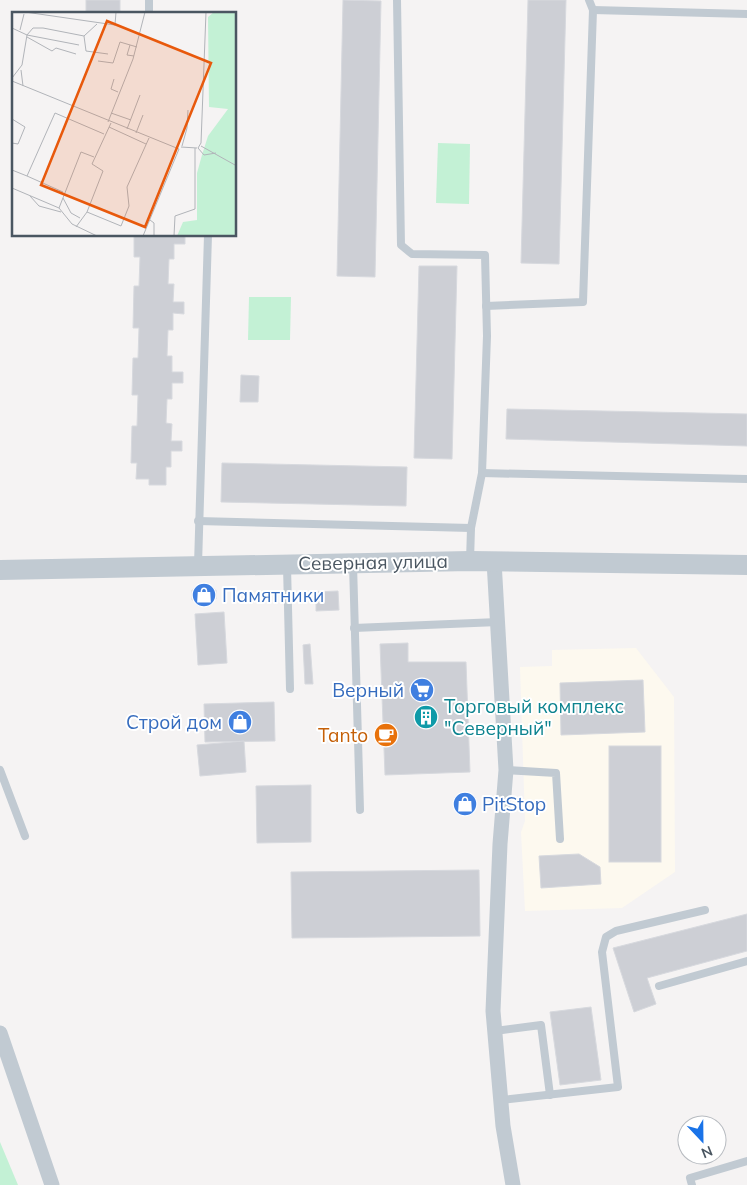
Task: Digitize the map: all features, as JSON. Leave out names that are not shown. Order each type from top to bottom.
[{"type":"street","name":"Северная улица","points":[[0,570],[470,561],[747,565]]},
{"type":"street","points":[[494,561],[506,770],[500,844],[493,1011],[503,1126],[513,1185]]},
{"type":"street","points":[[0,1033],[52,1185]]},
{"type":"lane","points":[[397,0],[401,245],[412,254],[486,255],[487,336],[482,473],[471,528],[470,561]]},
{"type":"lane","points":[[486,306],[583,302],[593,10],[589,0]]},
{"type":"lane","points":[[593,10],[747,14]]},
{"type":"lane","points":[[198,565],[208,236]]},
{"type":"lane","points":[[482,473],[747,479]]},
{"type":"lane","points":[[198,521],[471,528]]},
{"type":"lane","points":[[353,562],[360,810]]},
{"type":"lane","points":[[287,564],[290,689]]},
{"type":"lane","points":[[354,628],[498,622]]},
{"type":"lane","points":[[0,770],[25,836]]},
{"type":"lane","points":[[506,770],[556,773],[560,839]]},
{"type":"lane","points":[[501,1100],[618,1087],[602,952],[606,937],[616,931],[704,910]]},
{"type":"lane","points":[[659,986],[747,961]]},
{"type":"lane","points":[[495,1031],[541,1025],[550,1095]]},
{"type":"lane","points":[[692,1185],[690,1178],[747,1161]]},
{"type":"shaded area","points":[[636,648],[674,697],[675,872],[622,908],[525,911],[521,832],[525,821],[520,667],[552,666],[552,650]]},
{"type":"green space","points":[[438,143],[470,144],[469,204],[436,203]]},
{"type":"green space","points":[[249,297],[291,297],[290,340],[248,340]]},
{"type":"green space","points":[[0,1142],[18,1185],[0,1185]]},
{"type":"building","points":[[86,0],[120,0],[120,12],[86,12]]},
{"type":"building","points":[[343,0],[381,1],[375,277],[337,276]]},
{"type":"building","points":[[528,0],[566,0],[559,264],[521,263]]},
{"type":"building","points":[[134,236],[185,236],[185,244],[174,244],[174,259],[169,259],[168,284],[174,284],[173,302],[184,302],[184,314],[173,313],[173,330],[168,330],[167,356],[172,356],[172,372],[183,372],[183,383],[172,383],[172,399],[167,399],[166,423],[172,424],[171,441],[182,441],[182,451],[171,451],[171,467],[166,467],[166,485],[149,485],[149,479],[136,479],[137,463],[131,463],[132,426],[137,426],[138,395],[132,395],[133,358],[138,358],[139,328],[133,328],[134,286],[139,286],[140,257],[134,257]]},
{"type":"building","points":[[419,266],[457,266],[452,459],[414,458]]},
{"type":"building","points":[[241,375],[259,376],[258,402],[240,402]]},
{"type":"building","points":[[507,409],[747,414],[747,446],[506,439]]},
{"type":"building","points":[[222,463],[407,467],[406,506],[221,502]]},
{"type":"building","name":"Памятники","points":[[192,590],[216,590],[216,599],[192,600]]},
{"type":"building","points":[[338,591],[339,610],[316,611],[316,592]]},
{"type":"building","points":[[224,612],[227,663],[198,665],[195,614]]},
{"type":"building","name":"Торговый комплекс \"Северный\"","points":[[408,643],[408,662],[466,662],[470,772],[385,775],[380,644]]},
{"type":"building","points":[[310,644],[313,684],[305,684],[303,645]]},
{"type":"building","points":[[643,680],[645,732],[561,735],[560,683]]},
{"type":"building","name":"Строй дом","points":[[274,702],[275,741],[205,742],[204,704]]},
{"type":"building","points":[[244,741],[246,772],[200,776],[197,745]]},
{"type":"building","points":[[609,746],[661,746],[661,862],[609,862]]},
{"type":"building","points":[[311,785],[311,842],[257,843],[256,786]]},
{"type":"building","points":[[579,854],[600,867],[601,884],[541,888],[539,856]]},
{"type":"building","points":[[479,870],[480,936],[292,938],[291,872]]},
{"type":"building","points":[[747,914],[747,951],[647,978],[656,1004],[634,1012],[613,948]]},
{"type":"building","points":[[591,1007],[601,1080],[560,1085],[550,1012]]},
{"type":"place","name":"Памятники","points":[[204,595]]},
{"type":"place","name":"Верный","points":[[422,690]]},
{"type":"place","name":"Торговый комплекс \"Северный\"","points":[[426,717]]},
{"type":"place","name":"Строй дом","points":[[240,722]]},
{"type":"place","name":"Tanto","points":[[386,735]]},
{"type":"place","name":"PitStop","points":[[465,804]]}]
